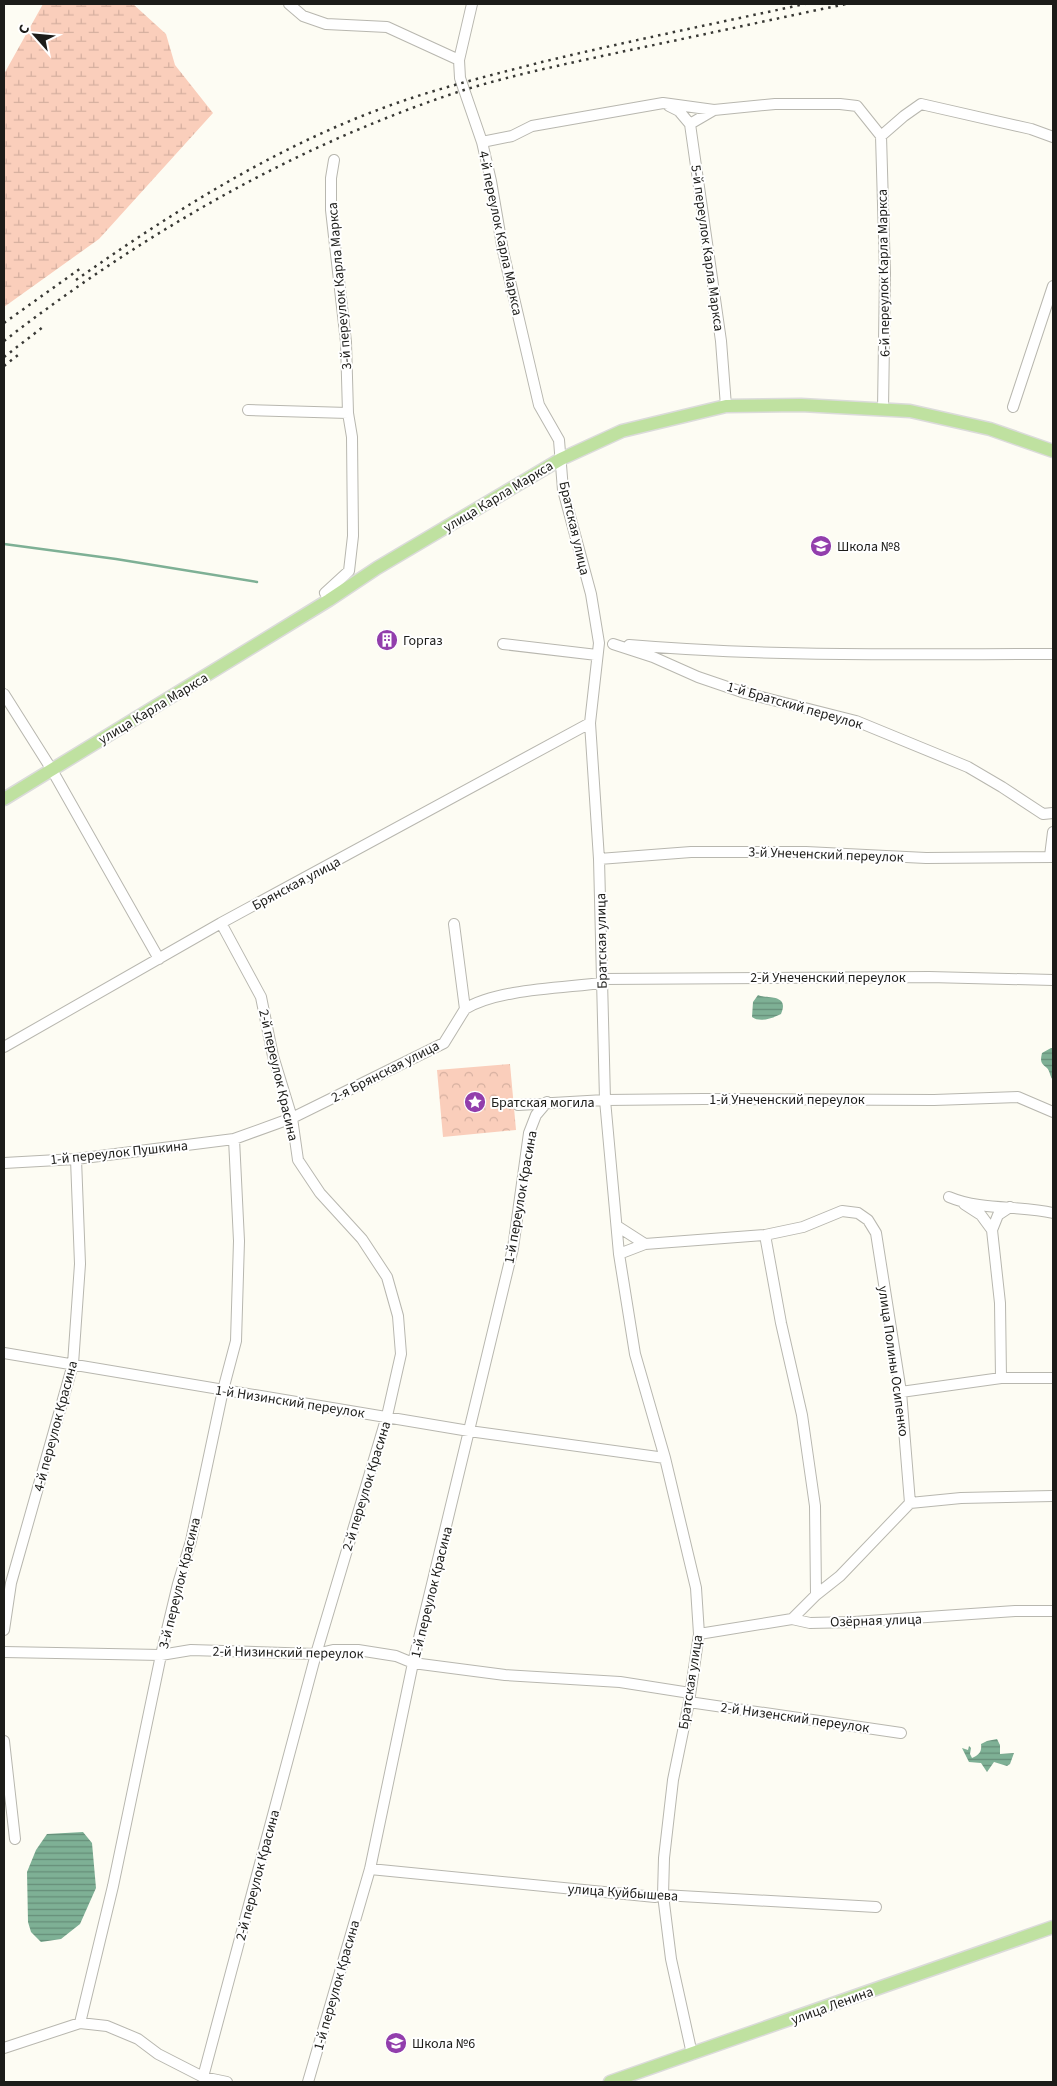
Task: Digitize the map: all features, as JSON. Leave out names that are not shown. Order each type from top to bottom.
[{"type":"main road","name":"улица Карла Маркса","points":[[4,799],[329,600],[377,568],[561,460],[622,431],[726,406],[801,404],[910,411],[990,429],[1053,450]]},
{"type":"main road","name":"улица Ленина","points":[[610,2082],[1053,1926]]},
{"type":"street","points":[[289,4],[303,16],[326,24],[387,27],[459,60]]},
{"type":"street","name":"4-й переулок Карла Маркса","points":[[472,4],[459,60],[461,82],[482,142],[491,181],[503,252],[539,405],[559,440],[561,460]]},
{"type":"street","points":[[482,142],[512,136],[532,126],[663,103],[714,110],[775,104],[840,104],[857,106],[881,136],[921,104],[1031,129],[1053,137]]},
{"type":"street","points":[[663,103],[679,111],[690,124],[714,110]]},
{"type":"street","name":"5-й переулок Карла Маркса","points":[[690,124],[721,342],[726,406]]},
{"type":"street","name":"6-й переулок Карла Маркса","points":[[881,136],[884,273],[883,409]]},
{"type":"street","name":"3-й переулок Карла Маркса","points":[[329,600],[325,593],[349,571],[353,536],[352,437],[348,413],[346,342],[331,210],[331,178],[334,160]]},
{"type":"street","points":[[1013,407],[1053,286]]},
{"type":"street","points":[[248,410],[348,413]]},
{"type":"street","name":"Братская улица","points":[[561,460],[563,490],[591,594],[598,643],[590,723],[599,859],[605,1100],[618,1254],[634,1354],[665,1458],[696,1588],[699,1634],[673,1780],[664,1858],[663,1895],[671,1959],[692,2054]]},
{"type":"street","name":"1-й Братский переулок","points":[[598,643],[679,650],[863,654],[1053,654]]},
{"type":"street","points":[[503,644],[597,655]]},
{"type":"street","name":"1-й Братский переулок","points":[[612,644],[653,657],[698,677],[745,693],[856,721],[968,767],[1043,814],[1053,813]]},
{"type":"street","points":[[4,694],[52,770],[159,959]]},
{"type":"street","name":"Брянская улица","points":[[4,1047],[221,923],[590,723]]},
{"type":"street","points":[[1052,857],[1053,832]]},
{"type":"street","name":"3-й Унеченский переулок","points":[[599,859],[691,852],[806,852],[926,858],[1052,857]]},
{"type":"street","name":"2-й переулок Красина","points":[[202,2077],[316,1654],[387,1416],[401,1354],[398,1316],[387,1277],[362,1239],[320,1193],[298,1160],[292,1118],[273,1056],[261,997],[221,923]]},
{"type":"street","points":[[454,924],[465,1009],[477,1002],[503,995],[602,981]]},
{"type":"street","name":"2-й Унеченский переулок","points":[[602,981],[929,977],[1053,980]]},
{"type":"street","name":"2-я Брянская улица","points":[[234,1139],[292,1118],[444,1043],[465,1009]]},
{"type":"street","name":"1-й Унеченский переулок","points":[[518,1105],[605,1100],[934,1100],[1018,1097],[1053,1112]]},
{"type":"street","name":"1-й переулок Красина","points":[[308,2082],[370,1869],[413,1663],[513,1248],[529,1133],[536,1115],[547,1102]]},
{"type":"street","name":"1-й переулок Пушкина","points":[[4,1163],[76,1158],[234,1139]]},
{"type":"street","name":"3-й переулок Красина","points":[[80,2023],[113,1886],[161,1655],[178,1584],[191,1541],[223,1390],[236,1341],[239,1241],[234,1139]]},
{"type":"street","name":"4-й переулок Красина","points":[[4,1630],[11,1583],[73,1364],[80,1264],[76,1158]]},
{"type":"street","points":[[949,1197],[982,1215],[992,1230],[1000,1303],[1001,1378]]},
{"type":"street","points":[[964,1204],[1036,1209],[1053,1213]]},
{"type":"street","points":[[992,1230],[998,1215],[1010,1207]]},
{"type":"street","name":"улица Полины Осипенко","points":[[765,1234],[803,1227],[842,1211],[858,1213],[868,1220],[876,1233],[901,1392],[910,1503]]},
{"type":"street","points":[[616,1226],[645,1244]]},
{"type":"street","points":[[618,1254],[645,1244],[765,1234],[781,1323],[802,1416],[814,1497],[816,1595]]},
{"type":"street","name":"1-й Низинский переулок","points":[[4,1353],[469,1431],[665,1458]]},
{"type":"street","points":[[901,1392],[1001,1378],[1053,1378]]},
{"type":"street","points":[[792,1619],[816,1595],[840,1576],[910,1503],[961,1498],[1053,1496]]},
{"type":"street","name":"Озёрная улица","points":[[699,1634],[792,1619],[810,1623],[854,1622],[1015,1611],[1053,1611]]},
{"type":"street","name":"2-й Низинский переулок","points":[[4,1652],[161,1655],[191,1650],[316,1654],[333,1650],[358,1650],[396,1656],[413,1663],[505,1675],[620,1682],[689,1698]]},
{"type":"street","name":"2-й Низенский переулок","points":[[689,1698],[902,1733]]},
{"type":"street","points":[[4,1741],[15,1839]]},
{"type":"street","name":"улица Куйбышева","points":[[370,1869],[655,1897],[663,1895],[876,1907]]},
{"type":"street","points":[[4,2048],[80,2023],[107,2026],[138,2039],[158,2054],[202,2077],[226,2082]]},
{"type":"green space","points":[[43,4],[133,4],[166,34],[175,65],[213,113],[99,239],[4,307],[4,74]]},
{"type":"green space","points":[[510,1064],[516,1130],[443,1137],[437,1070]]},
{"type":"shaded area","points":[[758,995],[780,1000],[783,1007],[781,1014],[763,1020],[752,1017],[753,1002]]},
{"type":"shaded area","points":[[1053,1048],[1053,1080],[1041,1060],[1042,1053]]},
{"type":"shaded area","points":[[997,1739],[1000,1745],[1000,1754],[1014,1753],[1010,1764],[1007,1766],[994,1762],[987,1772],[981,1763],[969,1762],[962,1748],[968,1750],[969,1746],[971,1748],[970,1754],[972,1758],[980,1753],[981,1744]]},
{"type":"shaded area","points":[[83,1832],[92,1843],[96,1888],[80,1924],[61,1939],[41,1942],[31,1932],[28,1922],[27,1872],[36,1850],[47,1834]]},
{"type":"waterway","points":[[4,544],[116,559],[257,582]]},
{"type":"railway","points":[[76,280],[151,229],[229,181],[310,139],[394,104],[542,62],[805,4]]},
{"type":"railway","points":[[4,341],[111,264],[223,196],[281,165],[341,137],[402,112],[464,90],[525,73],[846,4]]},
{"type":"railway","points":[[4,323],[81,268]]},
{"type":"railway","points":[[4,357],[43,327]]},
{"type":"railway","points":[[4,366],[18,355]]},
{"type":"place","name":"Школа №8","points":[[821,546]]},
{"type":"place","name":"Горгаз","points":[[387,640]]},
{"type":"place","name":"Братская могила","points":[[475,1102]]},
{"type":"place","name":"Школа №6","points":[[396,2043]]}]
